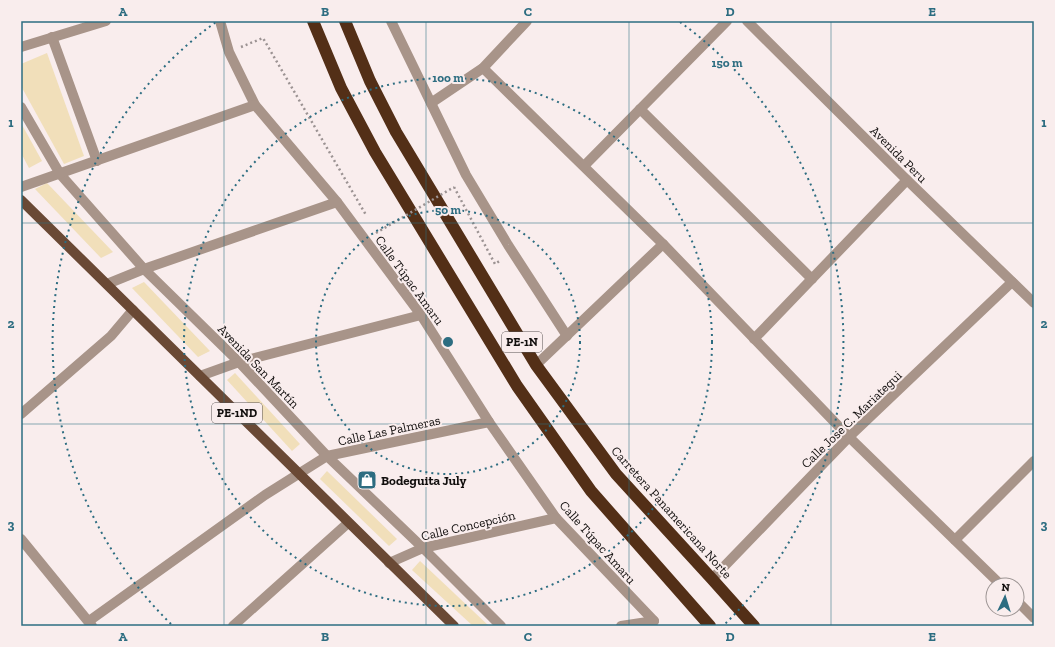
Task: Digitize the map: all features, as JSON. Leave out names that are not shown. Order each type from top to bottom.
[{"type":"highway","name":"PE-1N","points":[[313,21],[341,88],[375,152],[517,386],[591,491],[710,626]]},
{"type":"highway","name":"Carretera Panamericana Norte","points":[[345,21],[370,81],[396,132],[536,365],[616,474],[754,626]]},
{"type":"main road","name":"PE-1ND","points":[[21,200],[454,626]]},
{"type":"street","points":[[21,47],[106,21]]},
{"type":"street","name":"Calle Túpac Amaru","points":[[220,21],[230,52],[255,105],[337,202],[421,315],[489,422],[556,518],[654,621],[621,626]]},
{"type":"street","points":[[392,21],[466,175],[508,245],[567,336]]},
{"type":"street","points":[[431,102],[483,68],[526,21]]},
{"type":"street","points":[[584,166],[727,21]]},
{"type":"street","name":"Avenida Peru","points":[[747,21],[906,180],[1034,303]]},
{"type":"street","points":[[52,37],[96,161]]},
{"type":"street","points":[[483,68],[663,244],[849,437],[992,577]]},
{"type":"street","points":[[21,187],[255,105]]},
{"type":"street","name":"Avenida San Martín","points":[[21,107],[60,174],[144,270],[239,362],[327,456],[423,548],[501,626]]},
{"type":"street","points":[[640,109],[812,279]]},
{"type":"street","points":[[754,339],[906,180]]},
{"type":"street","points":[[107,284],[337,202]]},
{"type":"street","points":[[536,365],[663,244]]},
{"type":"street","name":"Calle Jose C. Mariategui","points":[[712,579],[849,437],[1012,282]]},
{"type":"street","points":[[21,414],[111,336],[133,310]]},
{"type":"street","points":[[200,376],[239,362],[421,315]]},
{"type":"street","name":"Calle Las Palmeras","points":[[90,623],[298,473],[327,456],[489,422]]},
{"type":"street","points":[[955,540],[1034,461]]},
{"type":"street","name":"Calle Concepción","points":[[389,562],[423,548],[556,518]]},
{"type":"street","points":[[232,626],[348,523]]},
{"type":"street","points":[[21,539],[90,623]]},
{"type":"street","points":[[1025,609],[1034,618]]},
{"type":"path","points":[[230,52],[263,38],[369,220]]},
{"type":"path","points":[[372,226],[376,233],[454,187],[495,264],[502,260],[499,254]]},
{"type":"shaded area","points":[[47,53],[84,156],[64,164],[21,86],[21,64]]},
{"type":"shaded area","points":[[21,123],[42,161],[29,168],[21,153]]},
{"type":"shaded area","points":[[47,183],[113,252],[101,258],[35,189]]},
{"type":"shaded area","points":[[144,282],[210,351],[198,357],[132,288]]},
{"type":"shaded area","points":[[235,373],[300,444],[292,451],[227,380]]},
{"type":"shaded area","points":[[327,471],[397,539],[389,546],[320,479]]},
{"type":"shaded area","points":[[420,561],[489,626],[473,626],[412,570]]},
{"type":"place","name":"Bodeguita July","points":[[367,480]]}]
